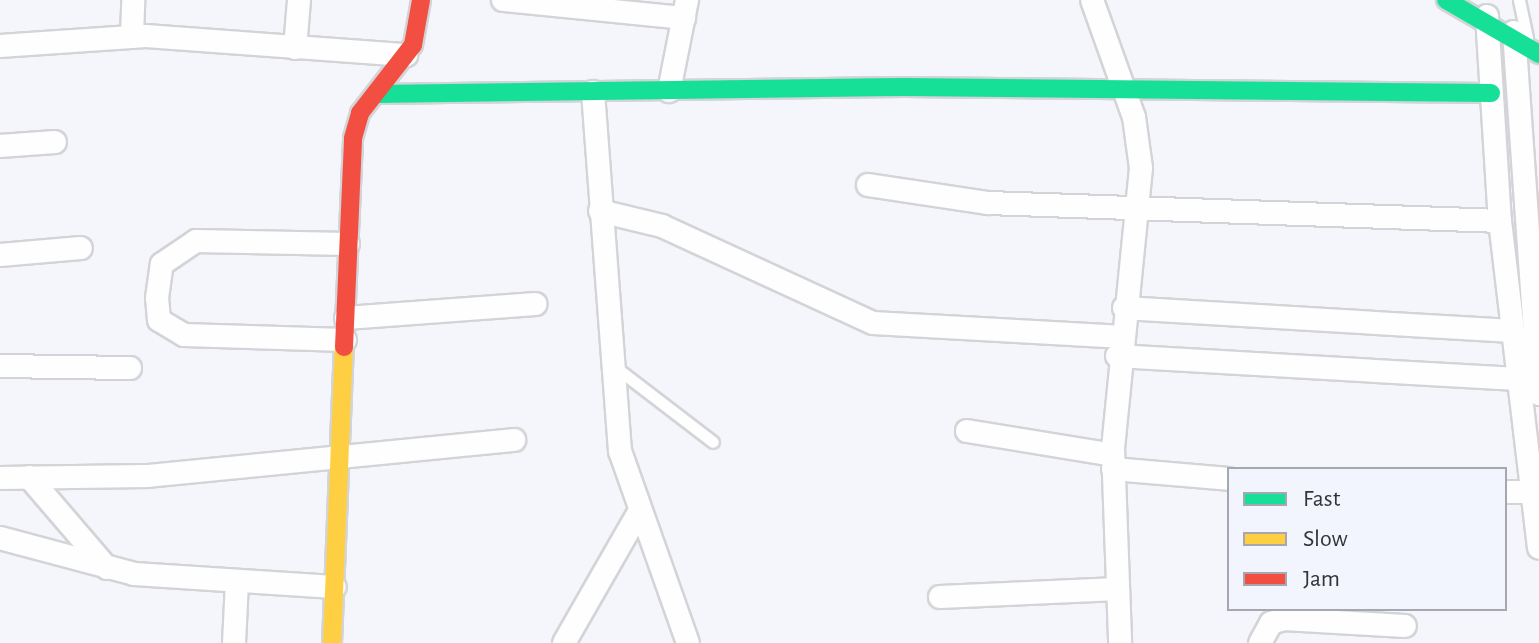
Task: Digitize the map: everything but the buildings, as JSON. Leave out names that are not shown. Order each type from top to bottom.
[{"type":"street","points":[[132,37],[133,0]]},
{"type":"street","points":[[295,48],[299,0]]},
{"type":"street","points":[[332,643],[353,138],[375,94],[406,55],[421,0]]},
{"type":"street","points":[[503,0],[685,9],[669,91]]},
{"type":"street","points":[[1092,0],[1140,143],[1137,206],[1118,346],[1113,462],[1120,643]]},
{"type":"street","points":[[1446,0],[1484,10],[1527,39],[1539,394]]},
{"type":"street","points":[[1484,10],[1500,221],[1539,548]]},
{"type":"street","points":[[0,46],[132,37],[406,55]]},
{"type":"street","points":[[375,94],[1124,90],[1491,93]]},
{"type":"street","points":[[593,92],[620,451],[638,514],[688,643]]},
{"type":"street","points":[[0,146],[55,142]]},
{"type":"street","points":[[868,185],[988,203],[1500,221]]},
{"type":"street","points":[[600,211],[662,226],[885,326],[1517,379]]},
{"type":"street","points":[[348,244],[196,241],[162,264],[157,298],[159,320],[184,335],[345,329],[535,304]]},
{"type":"street","points":[[0,255],[81,248]]},
{"type":"street","points":[[1124,308],[1512,331]]},
{"type":"street","points":[[0,366],[130,368]]},
{"type":"street","points":[[967,431],[1113,462],[1227,479]]},
{"type":"street","points":[[0,478],[340,461],[514,440]]},
{"type":"street","points":[[29,477],[108,569]]},
{"type":"street","points":[[1507,492],[1531,492]]},
{"type":"street","points":[[564,643],[638,514]]},
{"type":"street","points":[[0,538],[108,569],[335,587]]},
{"type":"street","points":[[234,643],[237,581]]},
{"type":"street","points":[[940,597],[1118,589]]},
{"type":"street","points":[[1260,643],[1271,623],[1284,619],[1405,626]]},
{"type":"lane","points":[[1519,0],[1527,39]]},
{"type":"lane","points":[[613,366],[713,442]]},
{"type":"traffic: fast","points":[[1446,0],[1539,54]]},
{"type":"traffic: fast","points":[[375,94],[905,87],[1491,93]]},
{"type":"traffic: slow","points":[[332,643],[344,347]]},
{"type":"traffic: jam","points":[[344,347],[353,138],[360,113],[413,45],[421,0]]}]
